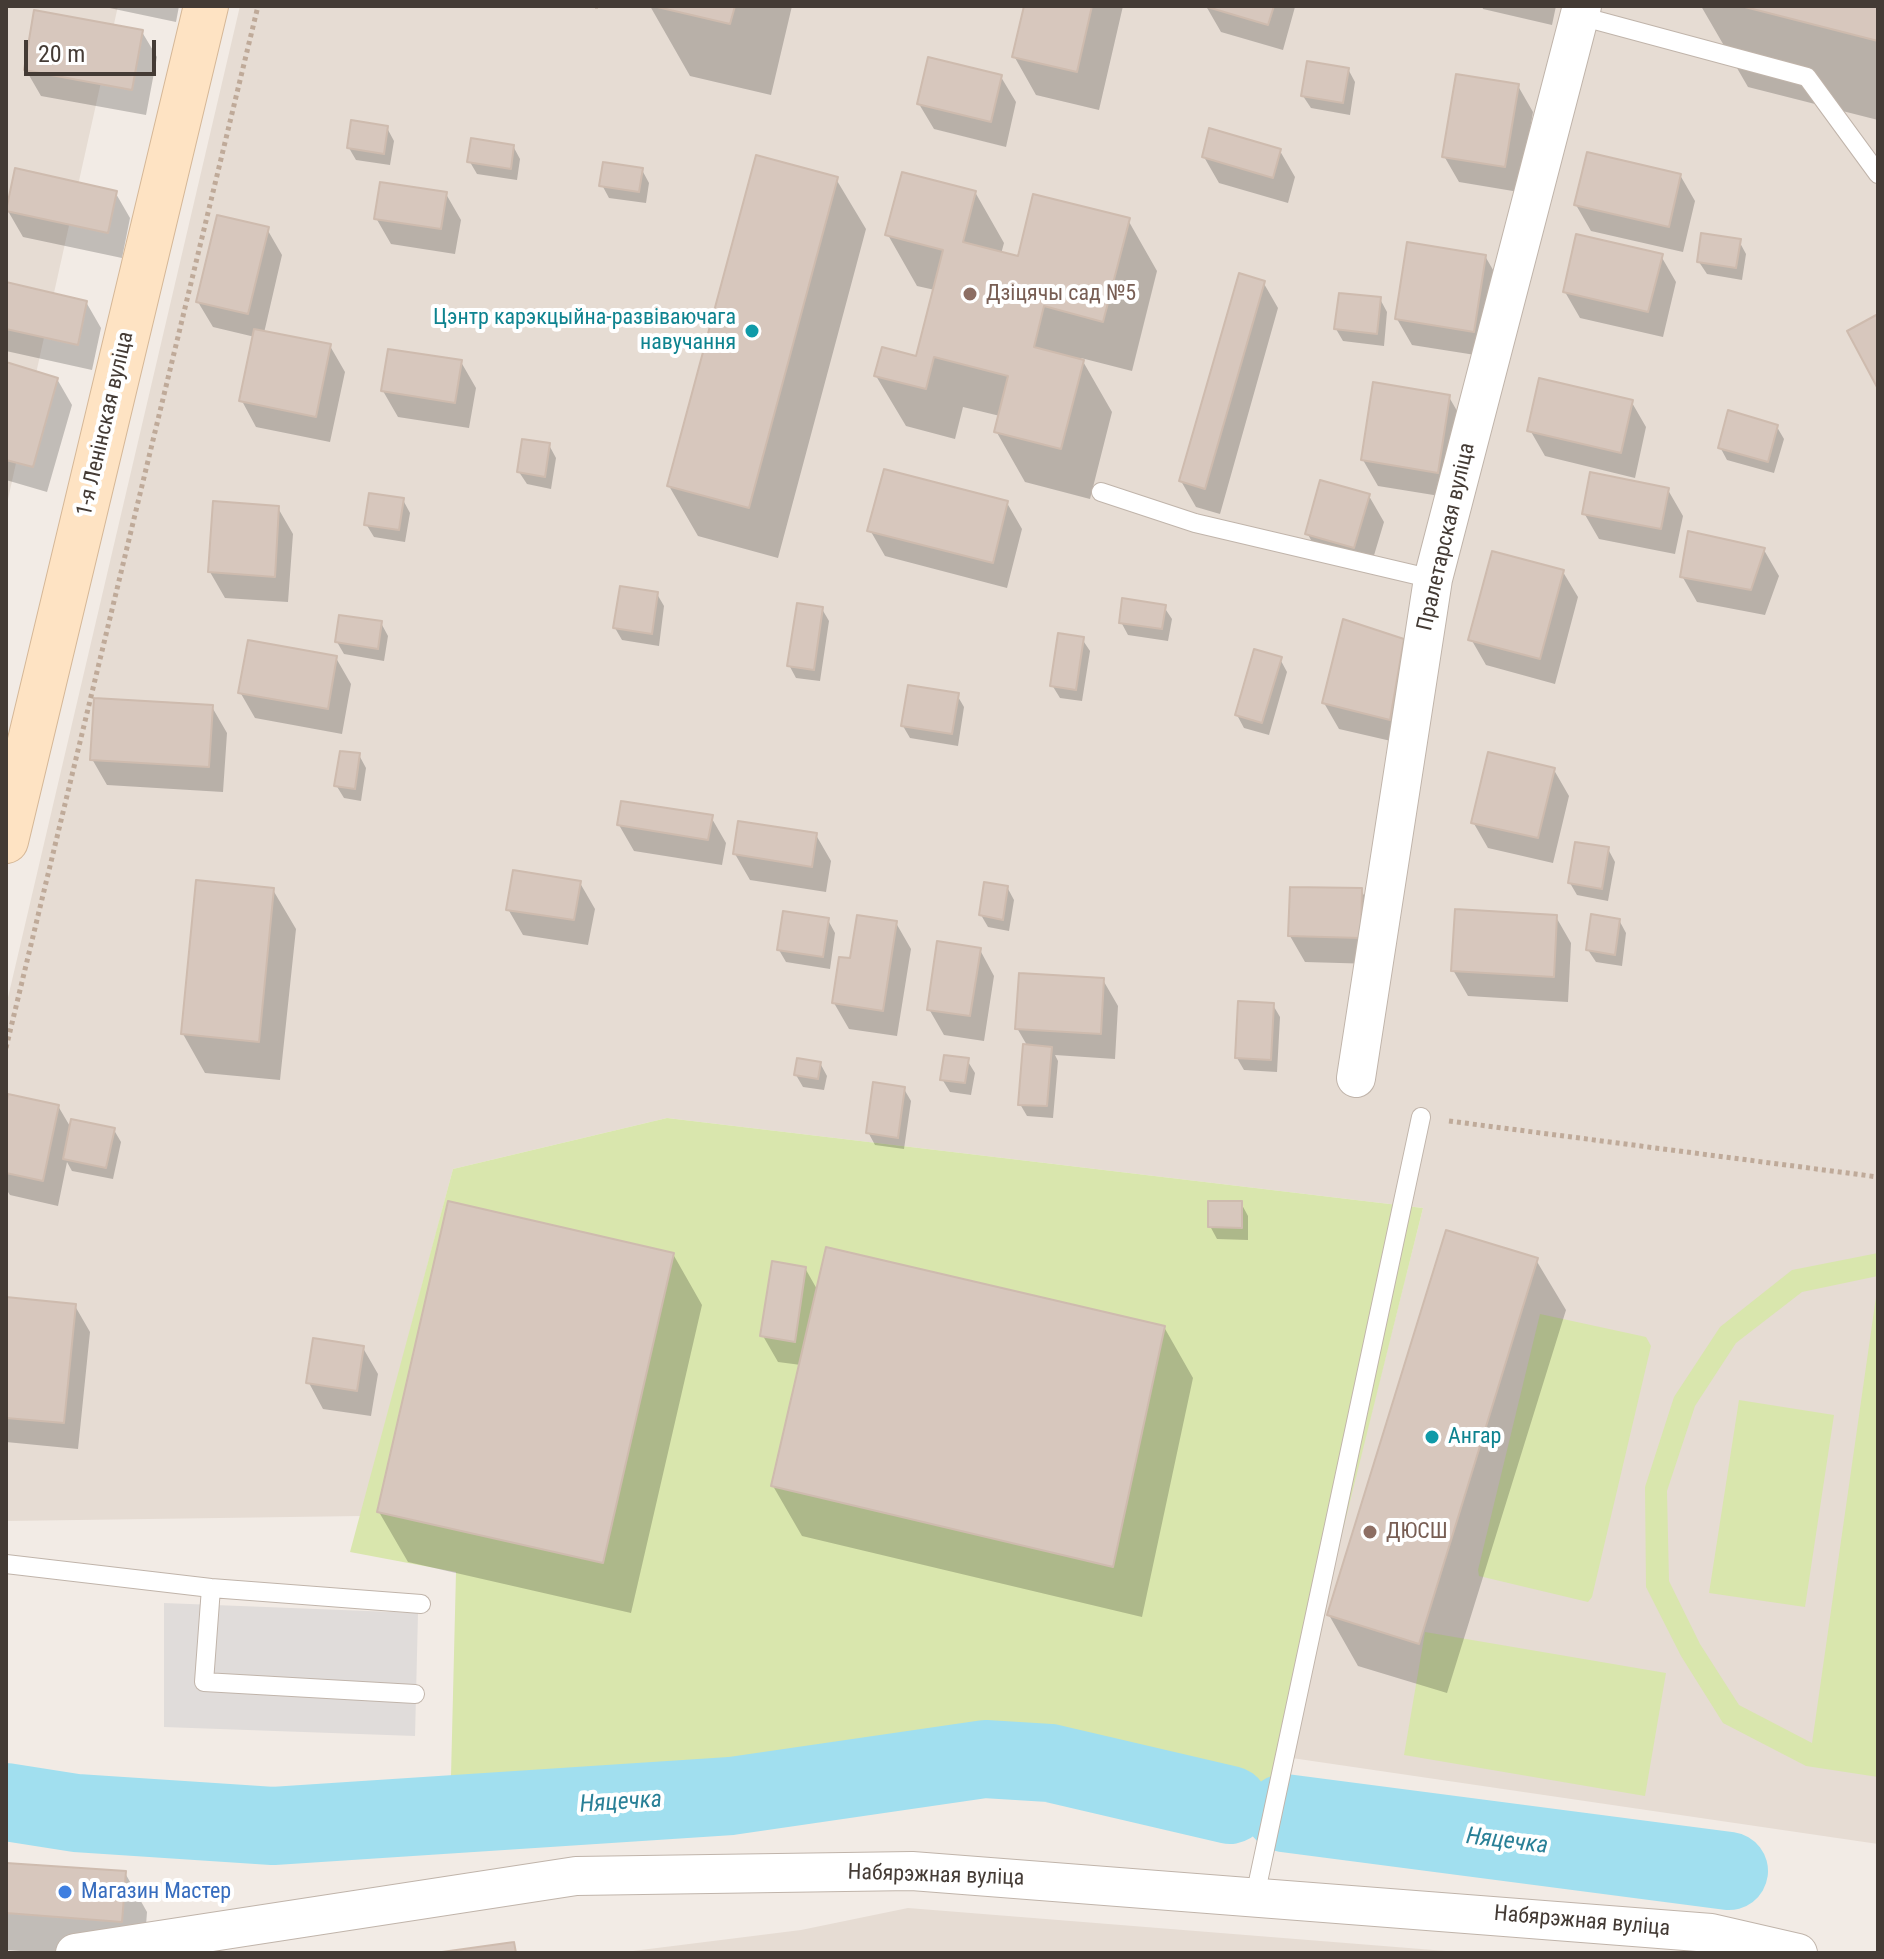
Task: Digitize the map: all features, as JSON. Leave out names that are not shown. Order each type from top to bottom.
[{"type":"main road","name":"1-я Ленінская вуліца","points":[[6,841],[206,6]]},
{"type":"street","name":"Пралетарская вуліца","points":[[1356,1078],[1433,579],[1581,11]]},
{"type":"street","name":"Набярэжная вуліца","points":[[75,1953],[576,1876],[912,1871],[1711,1933],[1735,1946],[1798,1953]]},
{"type":"lane","points":[[1581,11],[1807,77],[1878,174]]},
{"type":"lane","points":[[1101,492],[1195,523],[1433,579]]},
{"type":"lane","points":[[1255,1896],[1421,1117]]},
{"type":"lane","points":[[6,1564],[211,1588],[421,1604]]},
{"type":"lane","points":[[211,1588],[204,1682],[415,1694]]},
{"type":"path","points":[[6,1048],[258,6]]},
{"type":"path","points":[[1421,1117],[1878,1177]]},
{"type":"shaded area","points":[[6,6],[118,6],[6,508]]},
{"type":"shaded area","points":[[240,6],[1878,6],[1878,1844],[1285,1757],[1423,1208],[667,1118],[453,1169],[361,1516],[6,1521],[6,1006]]},
{"type":"shaded area","points":[[164,1603],[418,1613],[415,1736],[164,1727]]},
{"type":"shaded area","points":[[908,1908],[1471,1953],[617,1953],[801,1930]]},
{"type":"green space","points":[[667,1118],[1423,1208],[1276,1799],[1079,1748],[949,1740],[707,1777],[451,1776],[456,1572],[350,1552],[453,1169]]},
{"type":"green space","points":[[1878,1253],[1878,1276],[1802,1292],[1736,1343],[1695,1406],[1667,1491],[1669,1581],[1700,1644],[1739,1705],[1812,1743],[1878,1283],[1878,1777],[1806,1766],[1723,1723],[1681,1656],[1646,1587],[1645,1487],[1674,1397],[1720,1327],[1792,1270]]},
{"type":"green space","points":[[1540,1314],[1646,1337],[1651,1346],[1592,1597],[1588,1602],[1479,1576],[1478,1570]]},
{"type":"green space","points":[[1739,1400],[1834,1415],[1805,1607],[1709,1593]]},
{"type":"green space","points":[[1425,1632],[1666,1673],[1645,1796],[1404,1755]]},
{"type":"building","points":[[653,6],[735,6],[730,24]]},
{"type":"building","points":[[1024,6],[1092,6],[1077,72],[1012,57]]},
{"type":"building","points":[[1204,6],[1274,6],[1268,25]]},
{"type":"building","points":[[1741,6],[1878,6],[1878,41]]},
{"type":"building","points":[[34,10],[143,30],[132,90],[24,70]]},
{"type":"building","points":[[928,57],[1002,75],[991,122],[917,104]]},
{"type":"building","points":[[1307,61],[1349,68],[1343,103],[1301,96]]},
{"type":"building","points":[[1456,74],[1519,84],[1505,167],[1442,157]]},
{"type":"building","points":[[351,120],[388,126],[384,154],[347,148]]},
{"type":"building","points":[[1209,128],[1281,149],[1273,178],[1202,157]]},
{"type":"building","points":[[471,138],[514,145],[511,169],[467,162]]},
{"type":"building","points":[[1587,152],[1681,174],[1669,227],[1574,205]]},
{"type":"building","name":"Цэнтр карэкцыйна-развіваючага навучання","points":[[756,155],[838,177],[749,508],[667,486]]},
{"type":"building","points":[[603,162],[643,168],[639,192],[599,186]]},
{"type":"building","points":[[15,168],[117,191],[108,233],[6,211]]},
{"type":"building","name":"Дзіцячы сад №5","points":[[902,172],[976,191],[963,242],[1018,256],[1033,194],[1130,218],[1103,322],[1044,306],[1034,347],[1084,360],[1061,449],[994,432],[1008,376],[934,357],[926,389],[874,376],[882,347],[916,356],[943,250],[885,235]]},
{"type":"building","points":[[380,182],[447,192],[441,229],[374,219]]},
{"type":"building","points":[[217,215],[269,227],[248,314],[196,302]]},
{"type":"building","points":[[1701,233],[1741,239],[1736,268],[1697,262]]},
{"type":"building","points":[[1576,234],[1663,254],[1648,312],[1563,292]]},
{"type":"building","points":[[1407,242],[1486,255],[1474,332],[1395,319]]},
{"type":"building","points":[[1239,273],[1265,281],[1205,489],[1179,481]]},
{"type":"building","points":[[6,282],[87,301],[78,345],[6,329]]},
{"type":"building","points":[[1339,293],[1381,297],[1377,334],[1334,329]]},
{"type":"building","points":[[1878,314],[1878,389],[1847,331]]},
{"type":"building","points":[[254,329],[331,344],[316,417],[239,401]]},
{"type":"building","points":[[388,349],[462,360],[455,403],[381,391]]},
{"type":"building","points":[[6,362],[58,378],[33,467],[6,460]]},
{"type":"building","points":[[1539,378],[1633,400],[1621,453],[1527,431]]},
{"type":"building","points":[[1373,382],[1450,395],[1438,473],[1361,460]]},
{"type":"building","points":[[1728,410],[1778,425],[1768,462],[1718,448]]},
{"type":"building","points":[[522,439],[550,443],[545,477],[517,472]]},
{"type":"building","points":[[884,469],[1008,501],[993,563],[867,531]]},
{"type":"building","points":[[1590,472],[1669,488],[1661,529],[1582,514]]},
{"type":"building","points":[[1320,480],[1370,494],[1354,548],[1305,534]]},
{"type":"building","points":[[369,493],[404,498],[399,530],[364,525]]},
{"type":"building","points":[[213,501],[279,506],[275,577],[208,572]]},
{"type":"building","points":[[1688,531],[1765,548],[1751,590],[1680,577]]},
{"type":"building","points":[[1492,551],[1564,570],[1540,659],[1468,640]]},
{"type":"building","points":[[620,586],[658,592],[652,634],[613,628]]},
{"type":"building","points":[[1122,598],[1166,605],[1162,629],[1119,623]]},
{"type":"building","points":[[797,603],[823,607],[814,670],[787,666]]},
{"type":"building","points":[[339,615],[382,621],[378,649],[335,642]]},
{"type":"building","points":[[1343,619],[1404,639],[1390,720],[1322,703]]},
{"type":"building","points":[[1058,633],[1084,637],[1076,690],[1050,686]]},
{"type":"building","points":[[248,640],[337,656],[328,709],[238,693]]},
{"type":"building","points":[[1254,649],[1282,657],[1262,723],[1235,715]]},
{"type":"building","points":[[908,685],[959,693],[952,734],[901,726]]},
{"type":"building","points":[[94,698],[213,705],[209,767],[90,760]]},
{"type":"building","points":[[340,751],[360,753],[355,789],[334,786]]},
{"type":"building","points":[[1488,752],[1555,768],[1538,838],[1471,823]]},
{"type":"building","points":[[621,801],[713,815],[708,840],[617,825]]},
{"type":"building","points":[[738,821],[817,833],[812,867],[733,854]]},
{"type":"building","points":[[1575,842],[1609,847],[1602,889],[1568,883]]},
{"type":"building","points":[[513,870],[581,881],[574,920],[506,910]]},
{"type":"building","points":[[196,880],[274,888],[259,1042],[181,1034]]},
{"type":"building","points":[[984,882],[1008,886],[1003,920],[979,915]]},
{"type":"building","points":[[1290,887],[1362,888],[1361,938],[1288,936]]},
{"type":"building","points":[[1455,909],[1557,915],[1554,977],[1451,971]]},
{"type":"building","points":[[783,911],[829,918],[823,957],[777,950]]},
{"type":"building","points":[[1591,914],[1620,919],[1615,955],[1586,950]]},
{"type":"building","points":[[857,915],[897,921],[883,1011],[832,1003],[839,957],[850,958]]},
{"type":"building","points":[[937,941],[981,948],[970,1016],[927,1010]]},
{"type":"building","points":[[1019,973],[1104,978],[1101,1034],[1015,1029]]},
{"type":"building","points":[[1238,1001],[1274,1003],[1271,1060],[1235,1058]]},
{"type":"building","points":[[1023,1044],[1052,1047],[1047,1106],[1018,1105]]},
{"type":"building","points":[[944,1055],[969,1058],[965,1083],[940,1080]]},
{"type":"building","points":[[797,1058],[821,1062],[818,1079],[794,1075]]},
{"type":"building","points":[[873,1082],[905,1087],[898,1138],[866,1133]]},
{"type":"building","points":[[8,1094],[59,1105],[43,1181],[6,1173]]},
{"type":"building","points":[[71,1119],[115,1128],[106,1168],[63,1159]]},
{"type":"building","points":[[448,1201],[674,1253],[603,1563],[377,1512]]},
{"type":"building","points":[[1208,1201],[1242,1201],[1242,1228],[1208,1227]]},
{"type":"building","name":"Ангар","points":[[1446,1230],[1538,1258],[1419,1644],[1327,1615]]},
{"type":"building","points":[[826,1247],[1165,1326],[1113,1567],[771,1486]]},
{"type":"building","points":[[772,1261],[806,1267],[795,1342],[760,1336]]},
{"type":"building","points":[[6,1297],[76,1304],[64,1423],[6,1418]]},
{"type":"building","points":[[313,1338],[364,1346],[357,1391],[306,1383]]},
{"type":"building","name":"Магазин Мастер","points":[[6,1863],[126,1871],[122,1922],[6,1913]]},
{"type":"building","points":[[514,1942],[516,1953],[442,1953],[442,1952]]},
{"type":"waterway","name":"Няцечка","points":[[6,1802],[76,1813],[273,1826],[731,1796],[985,1759],[1050,1763],[1230,1805]]},
{"type":"waterway","name":"Няцечка","points":[[1284,1813],[1729,1871]]},
{"type":"place","name":"Дзіцячы сад №5","points":[[970,294]]},
{"type":"place","name":"Цэнтр карэкцыйна-развіваючага навучання","points":[[752,331]]},
{"type":"place","name":"Ангар","points":[[1432,1437]]},
{"type":"place","name":"ДЮСШ","points":[[1370,1532]]},
{"type":"place","name":"Магазин Мастер","points":[[65,1892]]}]
